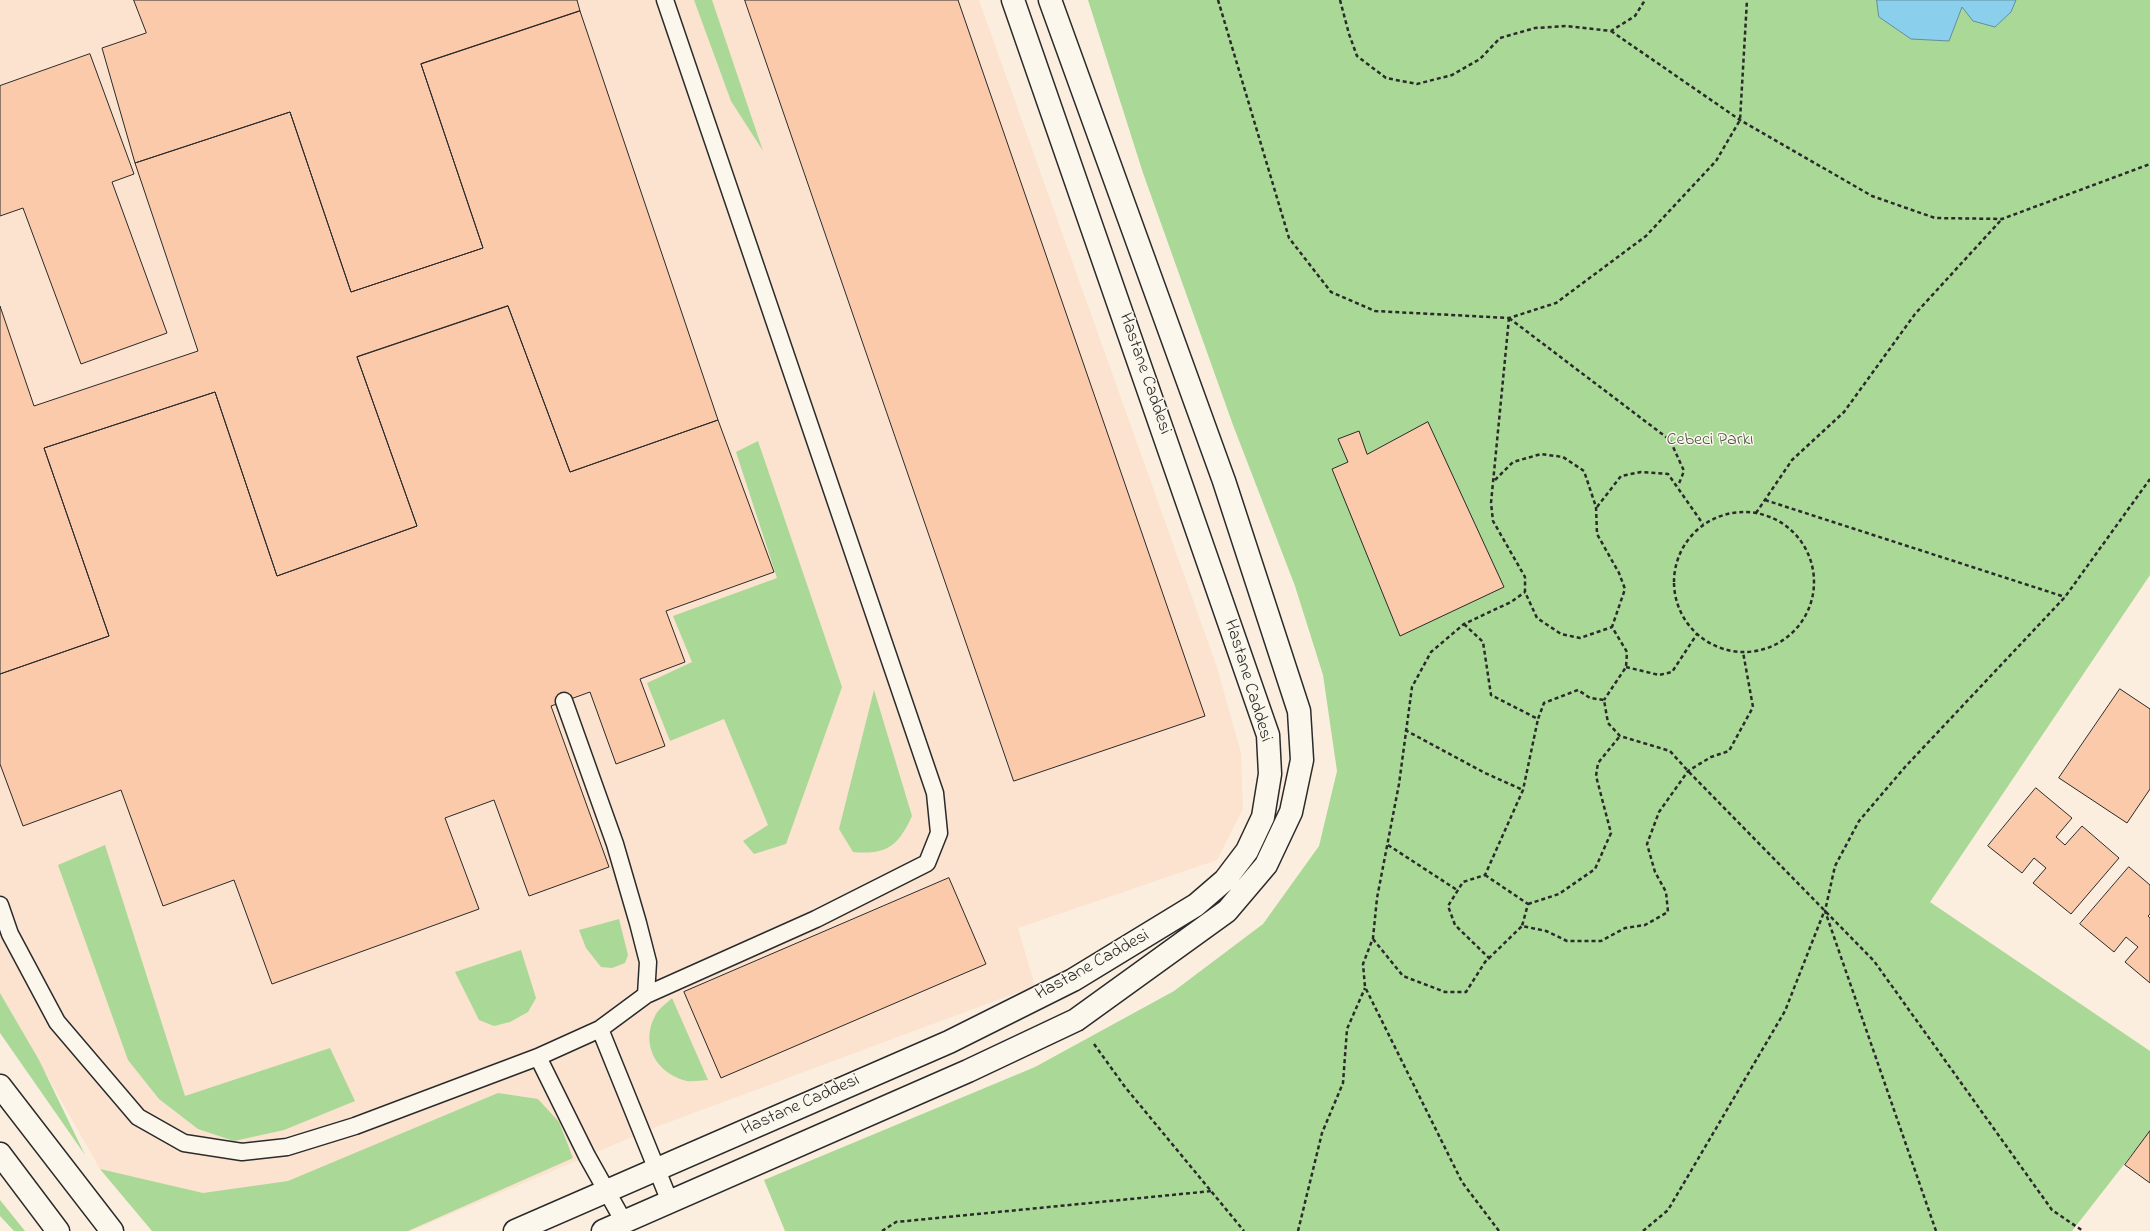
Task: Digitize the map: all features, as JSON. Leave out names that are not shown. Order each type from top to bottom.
[{"type":"main road","name":"Hastane Caddesi","points":[[515,1231],[949,1042],[1079,976],[1196,905],[1225,880],[1247,850],[1263,817],[1270,774],[1268,735],[1013,0]]},
{"type":"main road","name":"Hastane Caddesi","points":[[603,1231],[968,1071],[1076,1020],[1227,911],[1266,865],[1291,812],[1302,760],[1299,711],[1224,481],[1050,0]]},
{"type":"main road","points":[[0,1086],[112,1231]]},
{"type":"main road","points":[[0,1154],[58,1231]]},
{"type":"lane","points":[[0,905],[10,934],[57,1022],[138,1117],[184,1143],[242,1152],[287,1147],[355,1126],[538,1057],[600,1029],[646,995],[816,919],[927,863],[939,833],[935,793],[665,0]]},
{"type":"lane","points":[[564,701],[615,844],[638,923],[648,962],[646,995]]},
{"type":"lane","points":[[600,1029],[670,1202]]},
{"type":"lane","points":[[538,1057],[587,1156],[624,1222]]},
{"type":"path","points":[[1218,0],[1289,238],[1331,292],[1375,311],[1509,318],[1556,303],[1646,236],[1716,161],[1740,120],[1747,0]]},
{"type":"path","points":[[1340,0],[1349,34],[1358,56],[1386,78],[1417,84],[1452,75],[1480,59],[1500,38],[1535,28],[1566,26],[1611,31],[1740,120],[1872,196],[1935,218],[2002,219],[2150,164]]},
{"type":"path","points":[[1611,31],[1635,16],[1645,0]]},
{"type":"path","points":[[1756,513],[1792,460],[1844,412],[1915,314],[2002,219]]},
{"type":"path","points":[[1509,318],[1495,480],[1491,503],[1493,521],[1525,577],[1525,592],[1536,618],[1561,634],[1580,638],[1612,627]]},
{"type":"path","points":[[1509,318],[1670,440],[1684,471],[1678,486]]},
{"type":"path","points":[[1495,480],[1513,462],[1541,454],[1563,457],[1584,471],[1596,507],[1597,534],[1619,573],[1625,589],[1612,627],[1627,652],[1626,667],[1604,700],[1608,723],[1620,736],[1670,751],[1874,961],[2052,1210],[2083,1231]]},
{"type":"path","points":[[1596,507],[1621,476],[1641,472],[1668,474],[1678,486],[1703,524]]},
{"type":"path","points":[[1643,1231],[1668,1210],[1785,1011],[1825,911],[1835,866],[1859,821],[1905,766],[2065,597],[2150,479]]},
{"type":"path","points":[[1765,500],[2065,597]]},
{"type":"path","points":[[1738,512],[1756,513],[1779,521],[1798,536],[1810,558],[1815,582],[1811,605],[1799,627],[1780,642],[1758,652],[1734,652],[1710,645],[1692,630],[1678,610],[1673,586],[1676,563],[1686,541],[1703,524],[1719,516],[1738,512]]},
{"type":"path","points":[[1499,1231],[1462,1182],[1365,987],[1363,964],[1373,938],[1377,898],[1399,784],[1405,730],[1412,687],[1431,652],[1464,624],[1511,602],[1525,592]]},
{"type":"path","points":[[1464,624],[1483,642],[1491,695],[1538,719]]},
{"type":"path","points":[[1626,667],[1658,675],[1672,672],[1697,634]]},
{"type":"path","points":[[1522,926],[1546,931],[1567,941],[1601,941],[1625,928],[1645,925],[1668,912],[1666,892],[1655,872],[1647,844],[1658,812],[1688,771],[1711,757],[1729,751],[1753,707],[1743,652]]},
{"type":"path","points":[[1484,876],[1523,790],[1538,719],[1544,703],[1578,690],[1590,698],[1604,700]]},
{"type":"path","points":[[1405,730],[1485,773],[1523,790]]},
{"type":"path","points":[[1528,904],[1559,894],[1595,869],[1611,834],[1596,776],[1598,763],[1620,736]]},
{"type":"path","points":[[1388,845],[1457,890]]},
{"type":"path","points":[[1490,959],[1455,925],[1448,906],[1457,890],[1463,882],[1484,876],[1528,904]]},
{"type":"path","points":[[1373,938],[1403,976],[1445,992],[1466,992],[1490,959],[1522,926],[1528,904]]},
{"type":"path","points":[[1825,911],[1936,1231]]},
{"type":"path","points":[[1298,1231],[1322,1134],[1343,1083],[1347,1029],[1365,987]]},
{"type":"path","points":[[1076,1020],[1125,1087],[1244,1231]]},
{"type":"path","points":[[882,1231],[896,1222],[1212,1191]]},
{"type":"shaded area","points":[[0,0],[979,0],[1217,667],[1241,753],[1243,809],[1217,860],[1018,928],[1035,986],[656,1127],[411,1231],[152,1231],[100,1169],[0,993]]},
{"type":"green space","points":[[694,0],[712,0],[763,151],[731,101]]},
{"type":"green space","name":"Cebeci Parkı","points":[[1088,0],[2150,0],[2150,575],[1930,902],[2150,1051],[2150,1131],[2072,1231],[785,1231],[764,1180],[1035,1067],[1174,991],[1263,924],[1319,846],[1337,771],[1323,675],[1295,586],[1233,425],[1143,173]]},
{"type":"green space","points":[[758,441],[842,687],[786,844],[754,854],[743,841],[768,825],[724,719],[670,741],[647,683],[692,662],[673,616],[777,578],[736,452]]},
{"type":"green space","points":[[874,690],[912,816],[902,835],[890,846],[875,852],[853,852],[839,829]]},
{"type":"green space","points":[[105,845],[185,1096],[330,1048],[355,1101],[284,1130],[234,1141],[198,1129],[159,1099],[128,1060],[58,865]]},
{"type":"green space","points":[[619,919],[628,955],[625,963],[612,968],[601,967],[586,948],[579,930]]},
{"type":"green space","points":[[521,950],[536,998],[528,1012],[510,1022],[494,1026],[479,1020],[455,972]]},
{"type":"green space","points":[[0,993],[39,1060],[85,1155],[0,1033]]},
{"type":"green space","points":[[672,998],[708,1080],[687,1081],[667,1072],[659,1065],[650,1047],[649,1037],[655,1016],[658,1011]]},
{"type":"green space","points":[[498,1093],[538,1099],[559,1122],[573,1158],[408,1231],[152,1231],[100,1169],[203,1193],[288,1181]]},
{"type":"green space","points":[[0,1200],[25,1231],[14,1231],[0,1216]]},
{"type":"water","points":[[1877,0],[2016,0],[2011,12],[1995,27],[1973,21],[1962,7],[1949,41],[1911,39],[1879,17]]},
{"type":"building","points":[[134,0],[577,0],[580,11],[421,64],[483,248],[351,292],[290,112],[135,163],[102,48],[146,33]]},
{"type":"building","points":[[745,0],[958,0],[1205,716],[1014,781]]},
{"type":"building","points":[[580,11],[718,420],[570,472],[508,306],[357,357],[417,526],[277,576],[215,392],[44,448],[109,636],[0,674],[0,306],[34,406],[198,351],[135,163],[290,112],[351,292],[483,248],[421,64]]},
{"type":"building","points":[[90,54],[134,174],[112,182],[167,333],[81,364],[23,208],[0,216],[0,86]]},
{"type":"building","points":[[508,306],[570,472],[718,420],[774,572],[666,611],[685,662],[640,679],[665,746],[616,764],[590,692],[551,706],[609,867],[529,896],[494,800],[445,818],[479,909],[272,984],[234,880],[163,906],[121,790],[23,826],[0,764],[0,674],[109,636],[44,448],[215,392],[277,576],[417,526],[357,357]]},
{"type":"building","points":[[1428,422],[1504,587],[1400,636],[1332,469],[1348,462],[1338,439],[1359,431],[1367,454]]},
{"type":"building","points":[[2120,689],[2150,709],[2150,789],[2127,823],[2059,778]]},
{"type":"building","points":[[2036,788],[2072,818],[2056,837],[2065,845],[2082,826],[2119,858],[2071,914],[2033,883],[2046,868],[2034,858],[2022,873],[1988,846]]},
{"type":"building","points":[[2129,867],[2150,885],[2150,914],[2148,916],[2150,918],[2150,983],[2125,962],[2138,947],[2126,937],[2114,952],[2080,924]]},
{"type":"building","points":[[949,878],[986,964],[721,1078],[684,992]]},
{"type":"building","points":[[2150,1131],[2150,1183],[2125,1165]]}]
